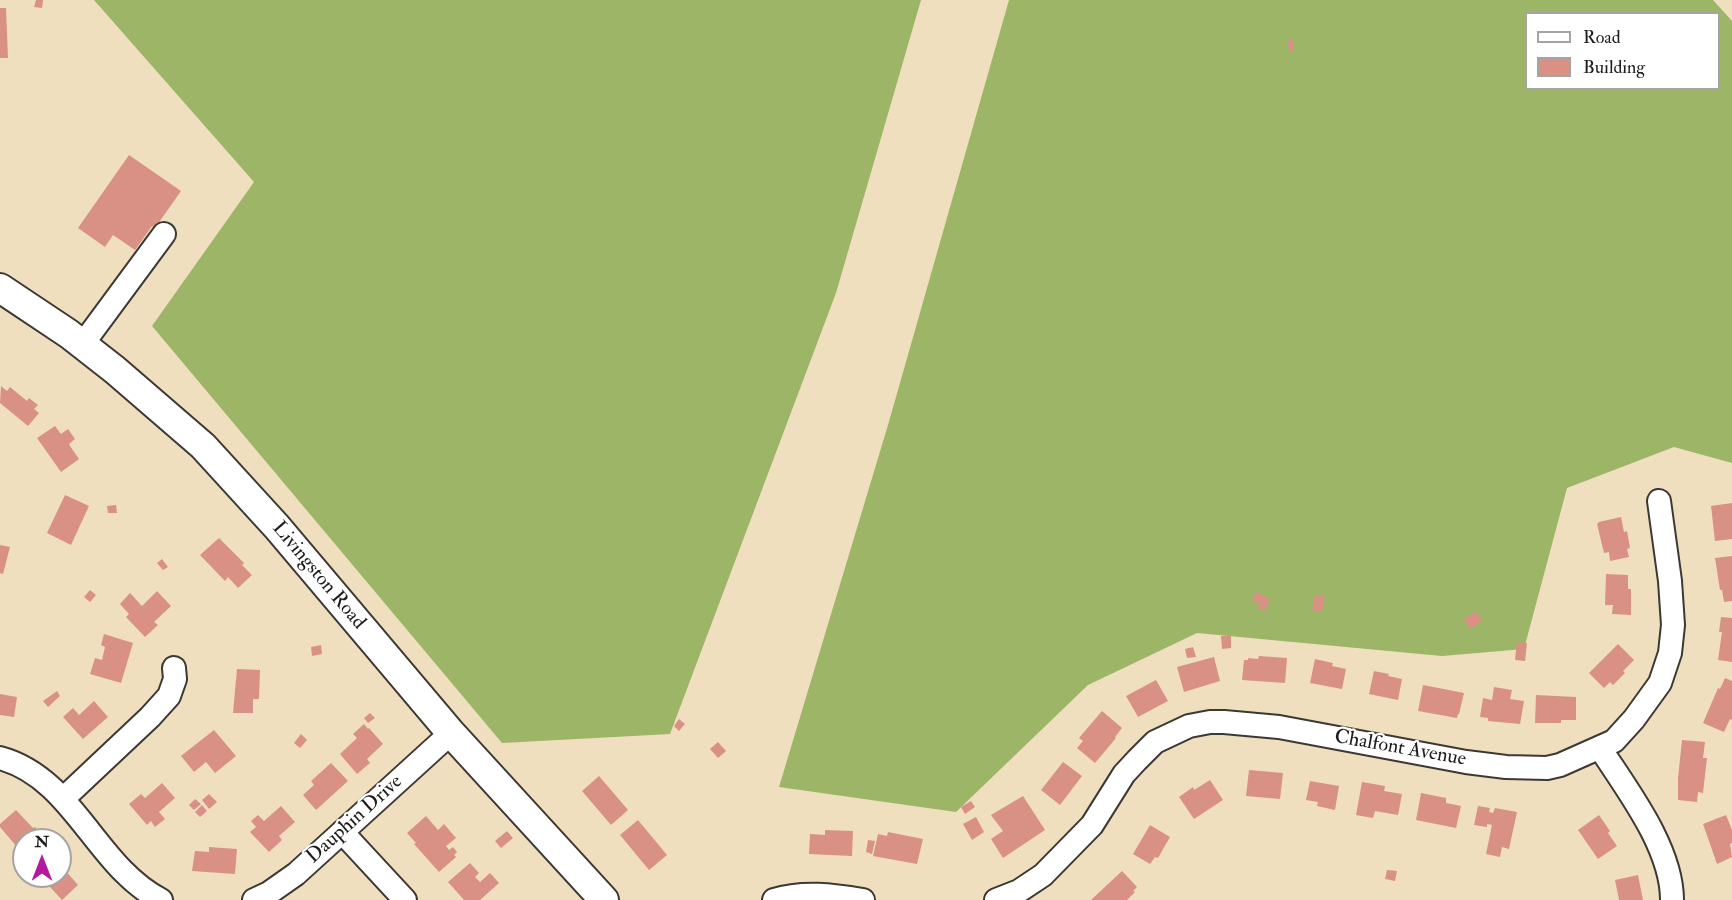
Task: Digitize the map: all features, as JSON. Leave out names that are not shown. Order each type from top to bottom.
[{"type":"main road","name":"Livingston Road","points":[[0,288],[116,370],[203,446],[284,536],[451,733],[604,900]]},
{"type":"street","points":[[82,345],[164,234]]},
{"type":"street","name":"Chalfont Avenue","points":[[996,900],[1019,891],[1043,875],[1092,825],[1124,774],[1137,760],[1155,742],[1189,726],[1224,722],[1279,727],[1467,762],[1547,768],[1560,765],[1614,741],[1634,719],[1660,683],[1670,653],[1673,625],[1670,581],[1659,501]]},
{"type":"street","points":[[64,798],[150,717],[169,696],[175,679],[174,669]]},
{"type":"street","name":"Dauphin Drive","points":[[254,900],[269,893],[296,874],[451,733]]},
{"type":"street","points":[[1600,748],[1644,815],[1667,863],[1672,900]]},
{"type":"street","points":[[0,758],[26,769],[64,798],[107,855],[146,892],[161,900]]},
{"type":"street","points":[[342,832],[405,900]]},
{"type":"street","points":[[774,900],[820,894],[863,900]]},
{"type":"green space","points":[[94,0],[921,0],[836,293],[670,734],[502,743],[152,326],[254,182]]},
{"type":"green space","points":[[1009,0],[1713,0],[1732,21],[1732,463],[1674,447],[1567,488],[1524,649],[1442,656],[1197,633],[1088,685],[956,812],[779,787],[888,425]]},
{"type":"building","points":[[36,0],[43,0],[42,8],[34,7]]},
{"type":"building","points":[[0,8],[6,8],[8,58],[0,58]]},
{"type":"building","points":[[1293,39],[1294,51],[1289,52],[1288,40]]},
{"type":"building","points":[[129,155],[181,191],[155,228],[152,226],[135,250],[113,235],[105,247],[78,228]]},
{"type":"building","points":[[1,386],[7,391],[10,387],[27,401],[29,398],[38,405],[34,409],[39,413],[28,426],[0,403]]},
{"type":"building","points":[[55,426],[61,434],[68,429],[75,439],[69,444],[79,459],[61,472],[37,438]]},
{"type":"building","points":[[65,495],[89,506],[71,545],[47,533]]},
{"type":"building","points":[[1732,503],[1732,539],[1715,541],[1711,506]]},
{"type":"building","points":[[116,505],[117,513],[108,513],[107,506]]},
{"type":"building","points":[[1621,517],[1624,532],[1627,531],[1629,557],[1610,561],[1609,552],[1604,553],[1597,524]]},
{"type":"building","points":[[219,538],[244,563],[242,565],[252,575],[238,588],[228,577],[225,581],[200,555]]},
{"type":"building","points":[[0,545],[10,547],[3,574],[0,573]]},
{"type":"building","points":[[1732,556],[1732,601],[1724,602],[1715,558]]},
{"type":"building","points":[[162,559],[168,567],[163,570],[157,563]]},
{"type":"building","points":[[1606,574],[1628,575],[1628,589],[1631,589],[1631,615],[1612,614],[1613,605],[1605,605]]},
{"type":"building","points":[[90,590],[96,595],[90,602],[84,597]]},
{"type":"building","points":[[157,591],[171,606],[154,622],[158,625],[145,637],[126,617],[129,614],[120,604],[130,593],[142,606]]},
{"type":"building","points":[[1256,592],[1270,599],[1265,611],[1258,608],[1260,604],[1252,601]]},
{"type":"building","points":[[1315,595],[1325,597],[1322,612],[1312,610]]},
{"type":"building","points":[[1475,611],[1482,620],[1471,629],[1464,620]]},
{"type":"building","points":[[1721,617],[1732,618],[1732,662],[1718,660],[1722,632],[1719,632]]},
{"type":"building","points":[[104,634],[133,643],[121,683],[90,674],[95,658],[102,660],[105,647],[101,645]]},
{"type":"building","points":[[1221,636],[1231,636],[1231,648],[1222,649]]},
{"type":"building","points":[[1517,642],[1527,643],[1525,661],[1515,660]]},
{"type":"building","points":[[1618,644],[1634,660],[1613,685],[1610,682],[1604,688],[1589,673]]},
{"type":"building","points":[[321,645],[322,654],[312,656],[311,647]]},
{"type":"building","points":[[1193,647],[1196,657],[1187,658],[1185,649]]},
{"type":"building","points":[[1259,656],[1287,658],[1285,683],[1242,680],[1244,660],[1258,659]]},
{"type":"building","points":[[1214,657],[1220,681],[1184,692],[1177,667]]},
{"type":"building","points":[[1315,659],[1346,669],[1342,689],[1310,683]]},
{"type":"building","points":[[237,669],[260,670],[259,699],[253,699],[253,713],[233,713]]},
{"type":"building","points":[[1374,671],[1402,679],[1398,700],[1369,694]]},
{"type":"building","points":[[1725,678],[1732,681],[1732,720],[1730,719],[1724,732],[1703,723],[1718,688],[1720,689]]},
{"type":"building","points":[[1156,680],[1168,701],[1138,717],[1126,696]]},
{"type":"building","points":[[1423,685],[1464,693],[1457,718],[1418,711]]},
{"type":"building","points":[[1494,687],[1512,690],[1510,699],[1524,701],[1520,724],[1488,721],[1488,718],[1480,717],[1483,698],[1492,700]]},
{"type":"building","points":[[57,691],[60,696],[48,707],[43,701]]},
{"type":"building","points":[[0,694],[17,697],[14,717],[0,715]]},
{"type":"building","points":[[1536,695],[1576,697],[1576,720],[1561,720],[1561,723],[1535,723]]},
{"type":"building","points":[[94,701],[108,717],[83,739],[63,717],[73,708],[79,715]]},
{"type":"building","points":[[1102,711],[1122,728],[1095,763],[1077,748],[1083,741],[1079,738]]},
{"type":"building","points":[[370,713],[375,718],[368,723],[364,718]]},
{"type":"building","points":[[679,719],[685,724],[679,731],[674,726]]},
{"type":"building","points":[[364,724],[383,744],[367,759],[370,763],[357,774],[340,754],[357,738],[353,734]]},
{"type":"building","points":[[214,730],[236,756],[215,773],[206,762],[194,772],[181,756]]},
{"type":"building","points":[[301,734],[307,740],[300,748],[294,743]]},
{"type":"building","points":[[1682,740],[1705,742],[1703,758],[1707,758],[1703,793],[1698,792],[1697,802],[1678,800]]},
{"type":"building","points":[[718,742],[726,751],[718,758],[710,749]]},
{"type":"building","points":[[1063,762],[1082,776],[1060,805],[1041,790]]},
{"type":"building","points":[[331,763],[348,781],[316,810],[303,795],[314,785],[311,781]]},
{"type":"building","points":[[1249,770],[1283,773],[1280,799],[1246,796]]},
{"type":"building","points":[[599,776],[628,810],[611,825],[582,791]]},
{"type":"building","points":[[1210,780],[1223,800],[1194,819],[1179,797],[1193,787],[1194,790]]},
{"type":"building","points":[[1310,781],[1339,786],[1335,810],[1317,806],[1318,802],[1306,800]]},
{"type":"building","points":[[1362,782],[1385,786],[1384,791],[1402,794],[1398,815],[1375,811],[1373,818],[1356,815]]},
{"type":"building","points":[[162,783],[175,798],[159,812],[165,819],[155,827],[151,821],[147,825],[129,804],[141,794],[145,798]]},
{"type":"building","points":[[1421,793],[1446,798],[1446,803],[1461,806],[1456,828],[1416,820]]},
{"type":"building","points":[[209,794],[217,802],[209,809],[202,800]]},
{"type":"building","points":[[1023,796],[1045,830],[1003,858],[991,839],[1003,831],[991,815]]},
{"type":"building","points":[[195,799],[201,804],[194,810],[189,805]]},
{"type":"building","points":[[971,801],[975,807],[965,814],[961,807]]},
{"type":"building","points":[[202,805],[207,811],[200,817],[195,812]]},
{"type":"building","points":[[281,806],[295,822],[279,836],[282,840],[269,852],[250,832],[256,827],[251,821],[258,815],[264,821]]},
{"type":"building","points":[[1478,806],[1490,808],[1489,812],[1493,813],[1495,808],[1517,812],[1509,849],[1502,847],[1500,857],[1486,854],[1492,825],[1487,824],[1487,827],[1474,825]]},
{"type":"building","points":[[16,810],[33,828],[12,828],[12,841],[0,824]]},
{"type":"building","points":[[1599,815],[1617,846],[1598,859],[1578,830]]},
{"type":"building","points":[[1726,815],[1732,830],[1732,843],[1730,844],[1732,857],[1717,864],[1703,824]]},
{"type":"building","points":[[426,816],[438,830],[444,824],[456,838],[446,846],[449,850],[453,847],[457,852],[454,855],[456,857],[439,872],[407,833]]},
{"type":"building","points":[[976,817],[984,832],[972,840],[963,824]]},
{"type":"building","points":[[638,820],[667,855],[649,870],[620,835]]},
{"type":"building","points":[[1150,825],[1170,837],[1158,858],[1155,857],[1150,864],[1133,854]]},
{"type":"building","points":[[825,830],[853,831],[852,856],[809,854],[810,834],[825,835]]},
{"type":"building","points":[[507,831],[513,838],[501,848],[495,841]]},
{"type":"building","points":[[888,832],[923,839],[917,864],[873,856],[878,834],[887,836]]},
{"type":"building","points":[[868,840],[875,841],[872,854],[866,852]]},
{"type":"building","points":[[209,847],[237,849],[235,874],[192,871],[195,851],[209,852]]},
{"type":"building","points":[[470,863],[479,873],[475,877],[480,882],[490,873],[499,883],[480,900],[464,900],[448,882]]},
{"type":"building","points":[[1387,870],[1397,871],[1395,881],[1385,879]]},
{"type":"building","points":[[1122,871],[1137,887],[1127,900],[1091,900]]},
{"type":"building","points":[[1638,875],[1643,900],[1619,900],[1615,880]]},
{"type":"building","points":[[72,878],[78,885],[62,900],[51,888],[72,888]]}]
